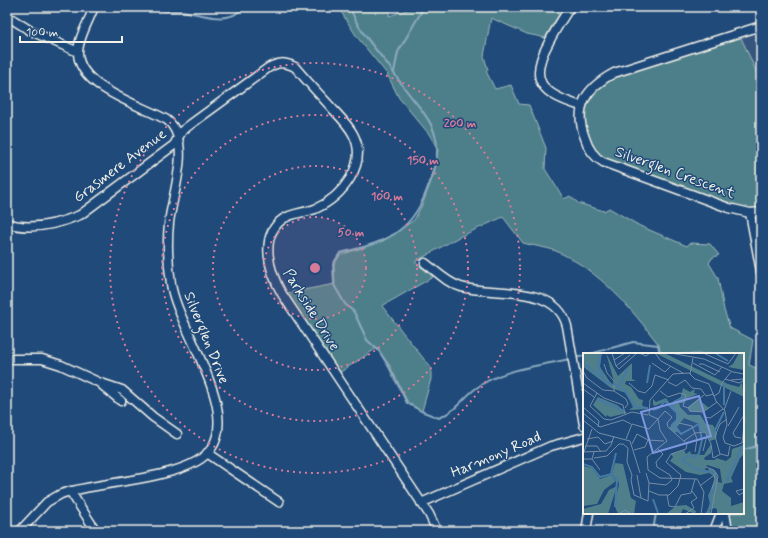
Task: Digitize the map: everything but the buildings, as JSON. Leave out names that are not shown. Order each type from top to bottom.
[{"type":"street","points":[[94,7],[78,52],[80,66],[93,82],[167,120],[173,126],[179,138]]},
{"type":"street","points":[[570,7],[543,53],[538,74],[542,85],[552,94],[581,106],[596,85],[614,73],[761,26]]},
{"type":"street","points":[[7,16],[31,31],[78,52]]},
{"type":"street","name":"Parkside Drive","points":[[179,138],[182,131],[191,124],[268,68],[279,63],[284,63],[294,68],[349,126],[355,140],[358,154],[356,167],[352,176],[330,200],[308,212],[288,216],[277,225],[269,242],[269,263],[272,275],[282,294],[421,503],[437,531]]},
{"type":"street","name":"Silverglen Crescent","points":[[581,106],[580,118],[585,138],[591,150],[600,160],[615,168],[750,214]]},
{"type":"street","name":"Grasmere Avenue","points":[[7,223],[25,227],[38,226],[68,220],[80,215],[174,145],[179,138]]},
{"type":"street","name":"Silverglen Drive","points":[[20,531],[47,502],[54,498],[70,491],[171,471],[190,465],[207,454],[217,436],[219,421],[218,409],[201,359],[177,308],[170,277],[169,224],[180,154],[179,138]]},
{"type":"street","points":[[761,212],[750,214],[761,272]]},
{"type":"street","points":[[425,263],[448,280],[461,287],[527,295],[549,302],[561,313],[566,323],[575,365],[583,418]]},
{"type":"street","points":[[7,359],[42,359],[62,365],[98,382],[126,392],[152,417],[177,434]]},
{"type":"street","points":[[98,382],[121,401]]},
{"type":"street","name":"Harmony Road","points":[[421,503],[551,446],[583,437]]},
{"type":"street","points":[[207,454],[279,502]]},
{"type":"street","points":[[70,491],[96,531]]},
{"type":"street","points":[[586,531],[589,514]]},
{"type":"street","points":[[714,531],[721,514]]},
{"type":"street","points":[[725,514],[728,531]]},
{"type":"shaded area","points":[[761,27],[761,82],[739,33]]},
{"type":"green space","points":[[338,7],[391,7],[389,16],[415,7],[571,7],[551,39],[527,34],[491,18],[484,56],[488,70],[486,71],[495,89],[511,85],[519,104],[529,105],[546,148],[545,169],[564,199],[570,196],[578,203],[604,211],[609,208],[640,226],[687,246],[690,243],[710,244],[719,255],[712,258],[709,263],[718,278],[724,310],[730,328],[753,340],[749,365],[761,370],[761,531],[729,531],[726,514],[744,514],[744,353],[661,353],[659,345],[637,317],[613,291],[587,269],[572,259],[548,248],[523,243],[503,217],[457,238],[415,262],[433,277],[382,306],[431,368],[431,379],[422,411],[408,403],[390,366],[377,348],[336,375],[282,294],[335,284],[334,265],[340,255],[383,241],[414,220],[422,205],[434,174],[438,150],[429,134],[399,98],[387,74],[357,37]]},
{"type":"green space","points":[[739,33],[761,82],[761,213],[750,214],[597,158],[579,114],[602,80]]},
{"type":"waterway","points":[[158,9],[223,17],[238,13],[243,7]]},
{"type":"waterway","points":[[350,7],[366,38],[427,118],[435,133],[437,142],[437,156],[433,172],[426,192],[412,218],[403,228],[381,241],[340,253],[333,264],[334,285],[345,304],[354,312],[367,340],[379,351],[389,367],[407,403],[421,411],[439,418],[455,408],[475,389],[496,377],[520,369],[570,359]]},
{"type":"waterway","points":[[394,72],[398,52],[424,7]]},
{"type":"waterway","points":[[594,353],[633,342],[658,345],[660,353]]},
{"type":"waterway","points":[[575,358],[583,356]]},
{"type":"waterway","points":[[744,450],[761,445]]},
{"type":"waterway","points":[[653,531],[656,514]]}]
